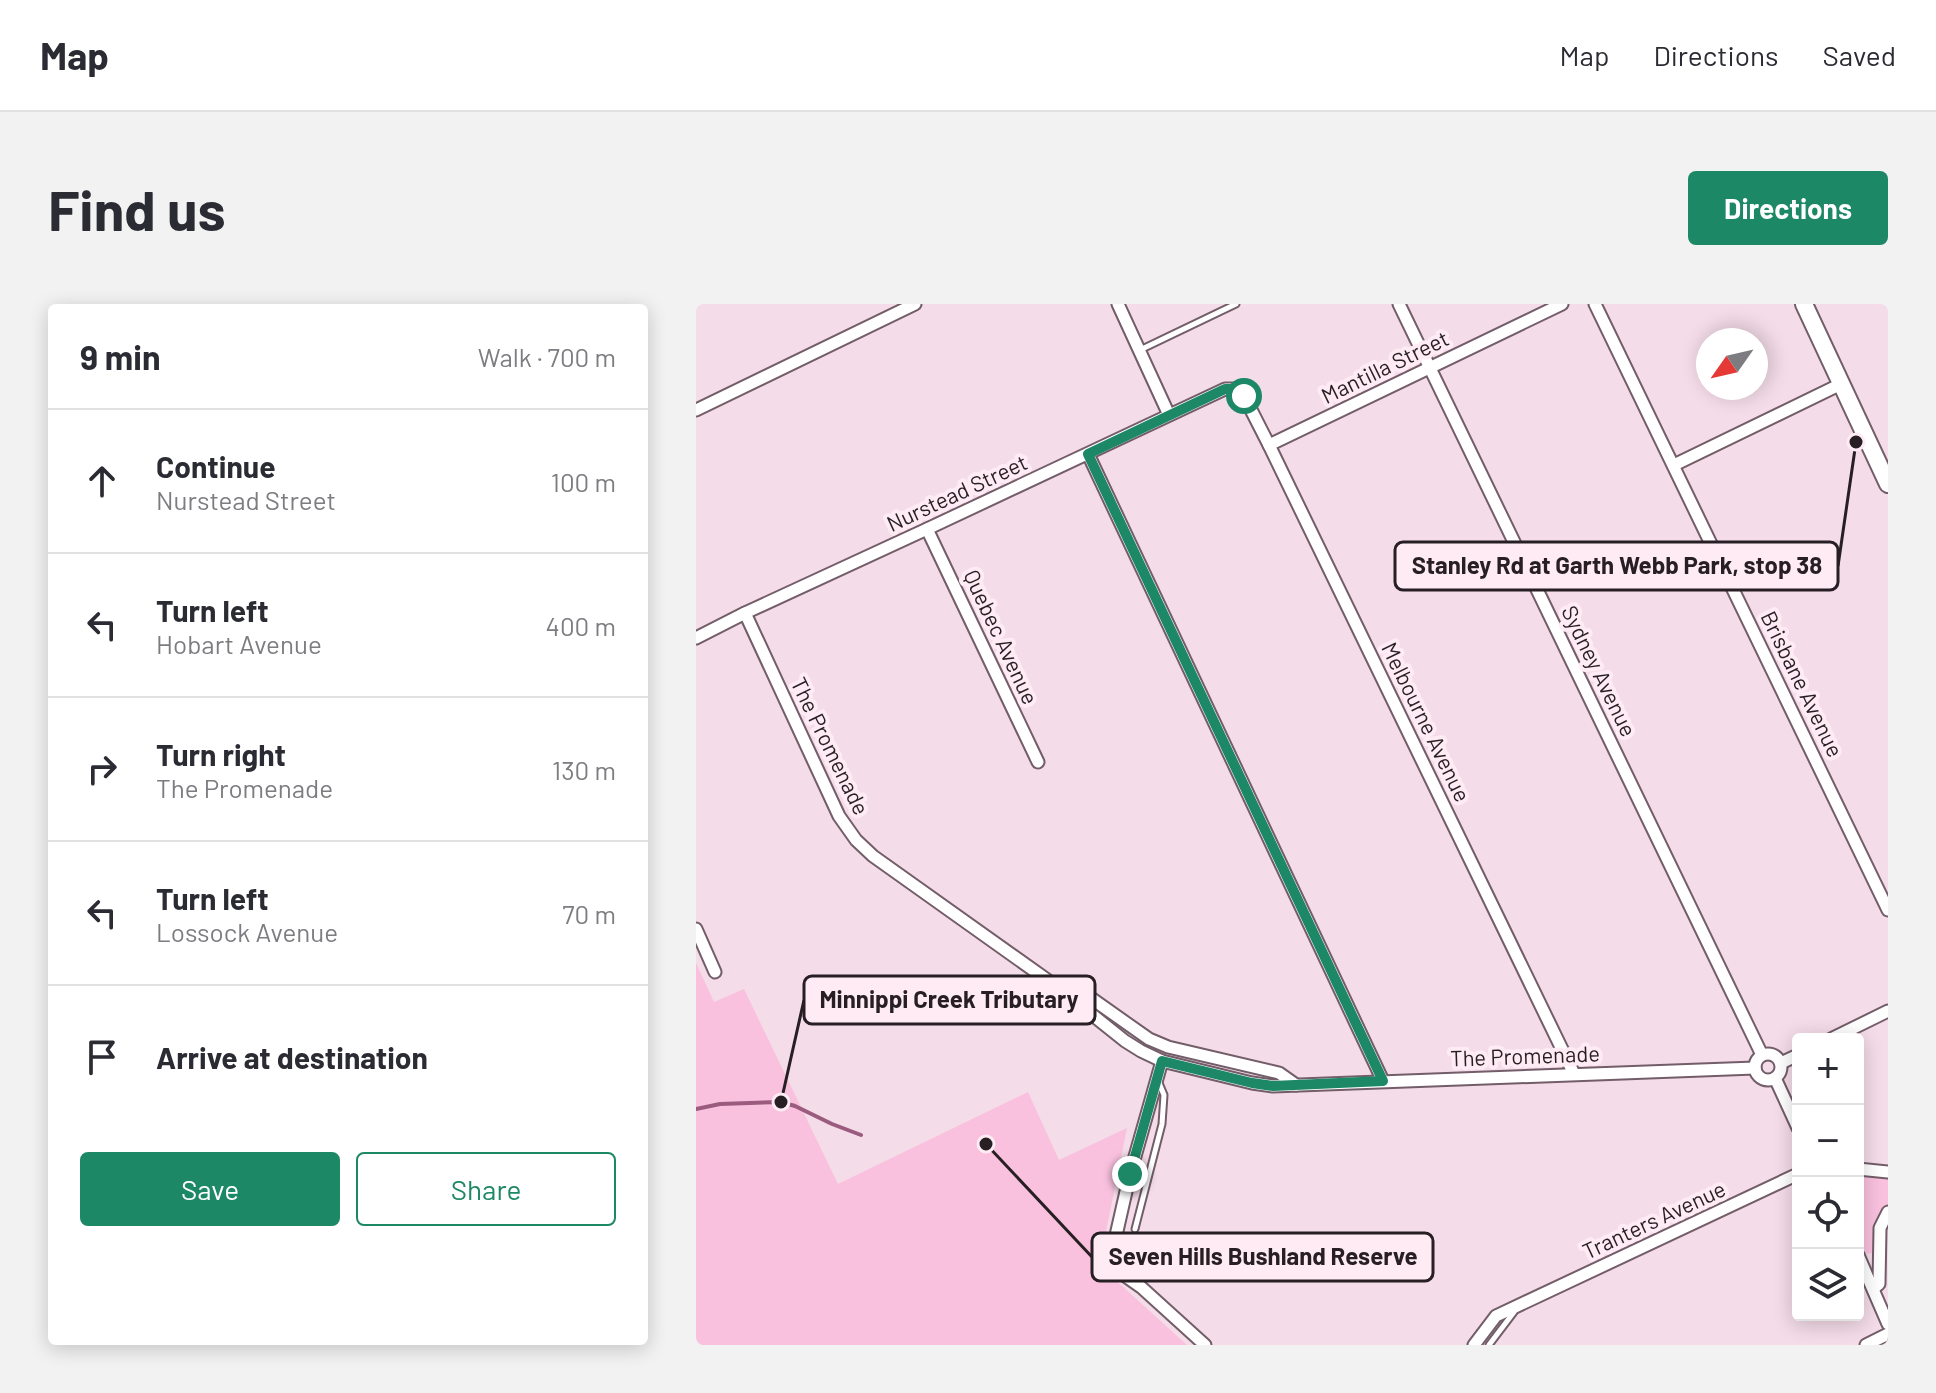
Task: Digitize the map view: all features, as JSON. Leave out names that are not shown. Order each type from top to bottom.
[{"type":"main road","points":[[1804,304],[1888,484]]},
{"type":"street","points":[[696,410],[915,304]]},
{"type":"street","points":[[1118,304],[1169,415]]},
{"type":"street","name":"Sydney Avenue","points":[[1399,304],[1762,1055]]},
{"type":"street","name":"Mantilla Street","points":[[1269,445],[1562,304]]},
{"type":"street","name":"Brisbane Avenue","points":[[1595,304],[1888,910]]},
{"type":"street","points":[[1674,465],[1841,384]]},
{"type":"street","name":"Nurstead Street","points":[[696,638],[1225,389],[1236,389]]},
{"type":"street","name":"Melbourne Avenue","points":[[1236,389],[1244,396],[1269,445],[1574,1074]]},
{"type":"street","points":[[1088,454],[1383,1081]]},
{"type":"street","name":"Quebec Avenue","points":[[927,529],[1038,762]]},
{"type":"street","name":"The Promenade","points":[[745,613],[839,816],[856,840],[873,856],[1060,989],[1125,1041],[1162,1061],[1273,1086],[1755,1068]]},
{"type":"street","points":[[696,929],[715,972]]},
{"type":"street","name":"The Promenade","points":[[1060,989],[1081,991],[1149,1039],[1168,1047],[1279,1073],[1296,1085]]},
{"type":"street","points":[[1843,1033],[1888,1011]]},
{"type":"street","points":[[1775,1078],[1762,1078],[1756,1072],[1757,1060],[1762,1055],[1773,1055],[1781,1063]]},
{"type":"street","points":[[1781,1063],[1792,1058]]},
{"type":"street","points":[[1162,1061],[1130,1174],[1112,1253],[1121,1273],[1205,1345]]},
{"type":"street","points":[[1775,1078],[1780,1072],[1781,1063]]},
{"type":"street","points":[[1775,1078],[1792,1115]]},
{"type":"street","points":[[1864,1170],[1888,1172]]},
{"type":"street","name":"Tranters Avenue","points":[[1474,1345],[1496,1316],[1792,1177]]},
{"type":"street","points":[[1874,1288],[1879,1284],[1880,1228],[1888,1212]]},
{"type":"street","points":[[1864,1267],[1888,1324]]},
{"type":"street","points":[[1866,1345],[1888,1334]]},
{"type":"lane","points":[[1139,351],[1236,304]]},
{"type":"lane","points":[[1135,1229],[1162,1124],[1164,1095],[1157,1078]]},
{"type":"lane","name":"Tranters Avenue","points":[[1489,1345],[1508,1317],[1527,1301]]},
{"type":"shaded area","points":[[696,963],[714,1002],[744,989],[838,1184],[1028,1092],[1059,1160],[1127,1128],[1101,1256],[1111,1276],[1187,1345],[696,1345]]},
{"type":"shaded area","points":[[1864,1176],[1888,1178],[1888,1206],[1877,1222],[1872,1253],[1865,1254]]},
{"type":"waterway","points":[[696,1109],[720,1104],[781,1102],[861,1135]]},
{"type":"place","name":"Stanley Rd at Garth Webb Park, stop 38","points":[[1856,442]]},
{"type":"place","name":"Minnippi Creek Tributary","points":[[781,1102]]},
{"type":"place","name":"Seven Hills Bushland Reserve","points":[[986,1144]]},
{"type":"route","points":[[1130,1174],[1162,1061],[1273,1086],[1383,1081],[1088,454],[1225,389],[1236,389],[1244,396]]}]
